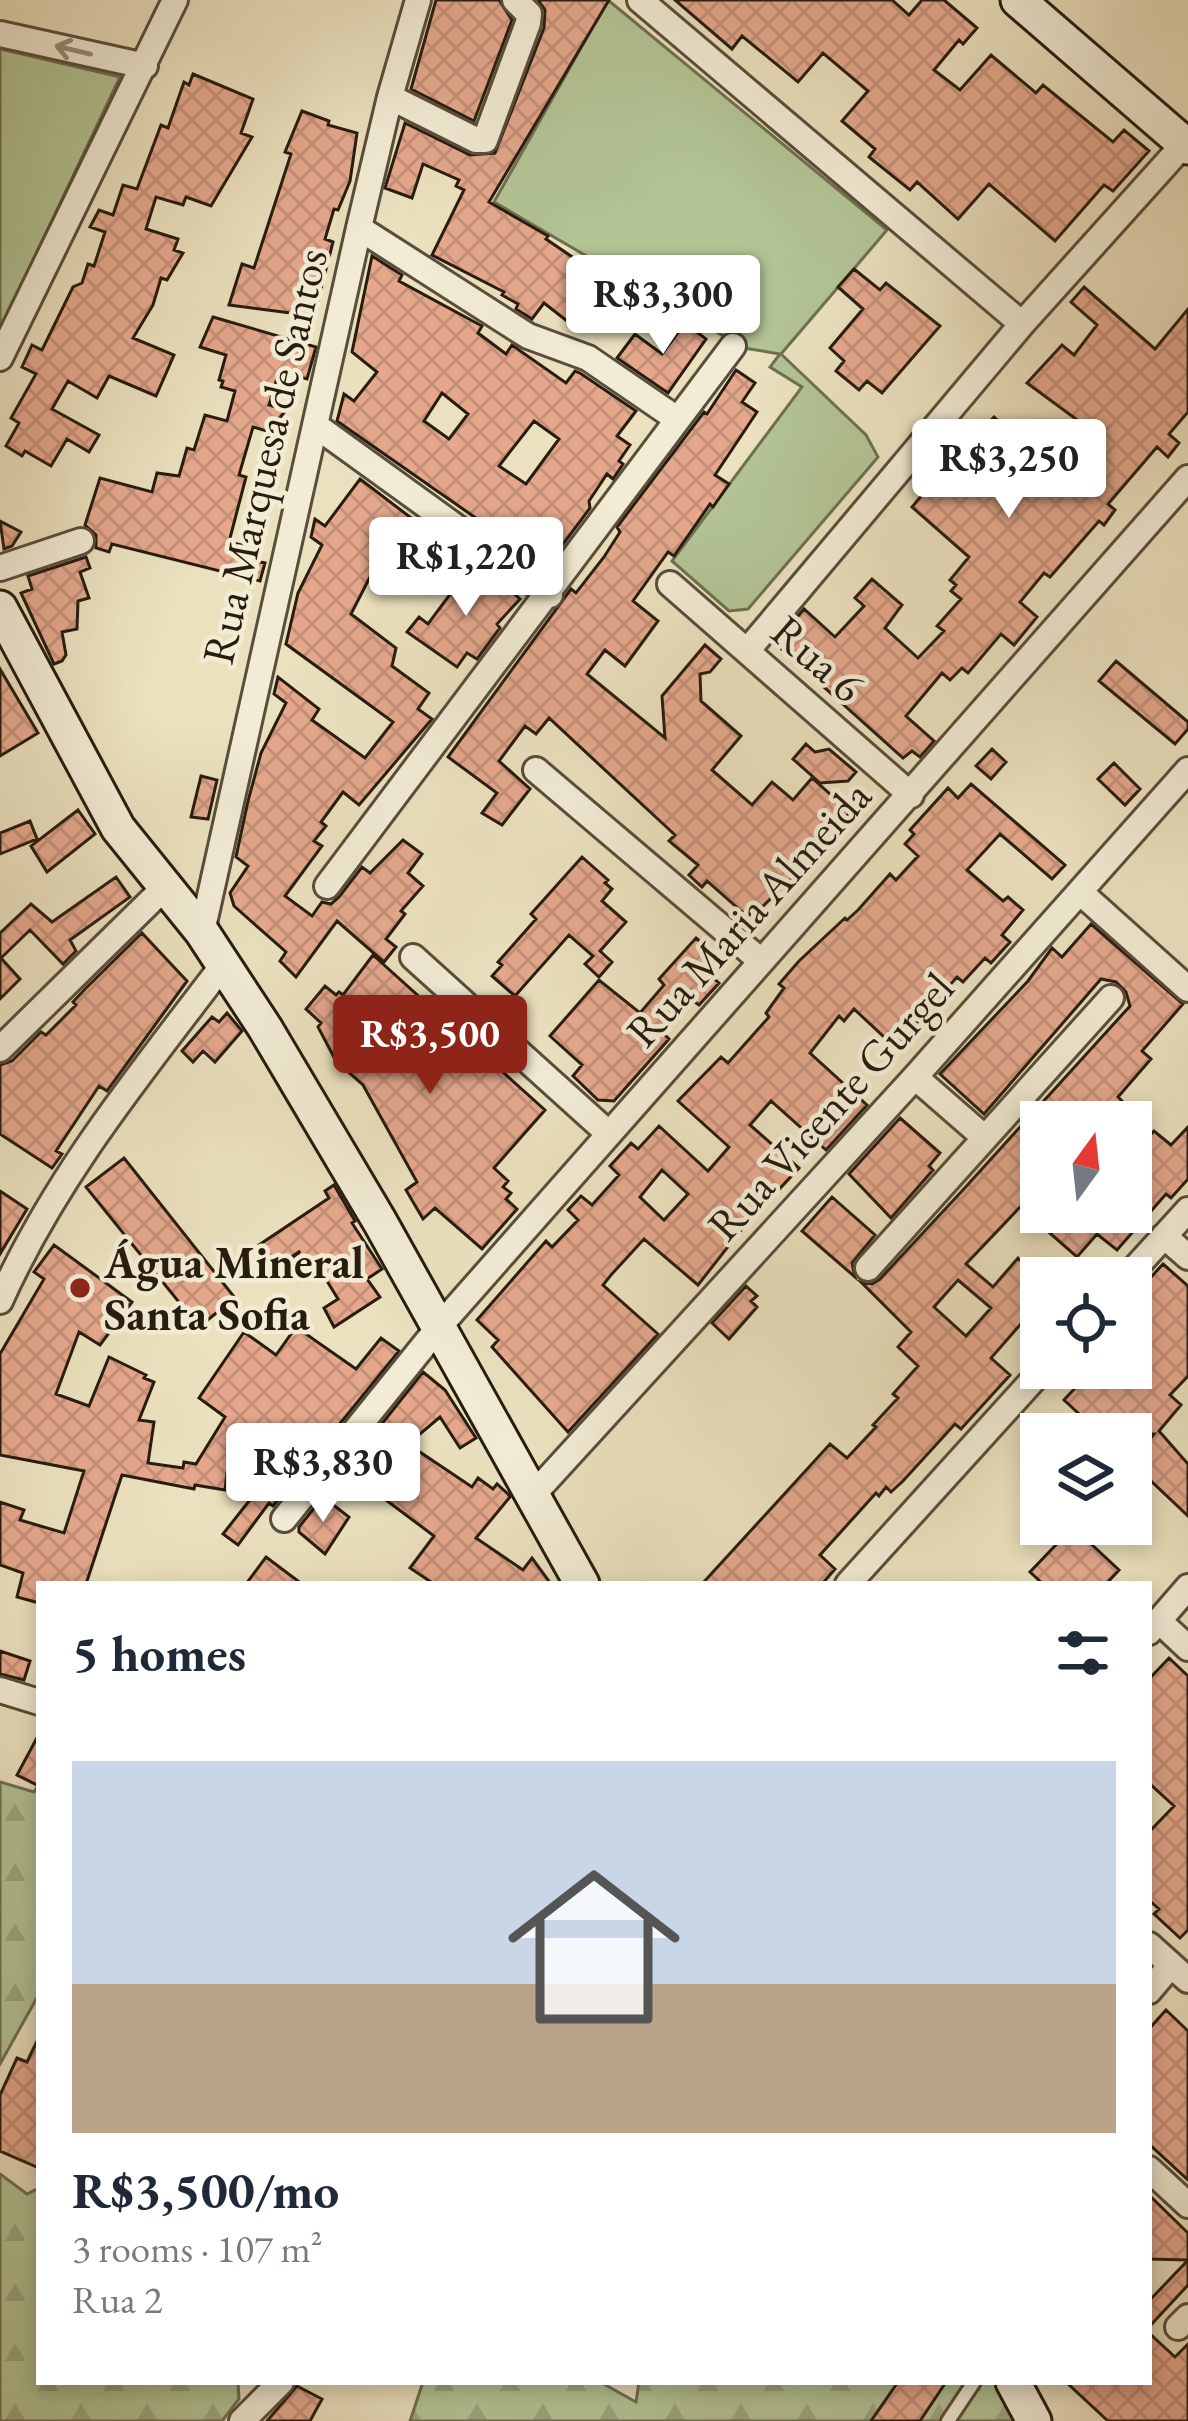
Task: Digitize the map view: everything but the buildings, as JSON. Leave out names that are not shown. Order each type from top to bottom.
[{"type":"street","points":[[0,358],[176,0]]},
{"type":"street","name":"Rua Marquesa de Santos","points":[[202,932],[359,228],[418,0]]},
{"type":"street","points":[[390,98],[476,140],[485,140],[528,23],[524,7],[515,0]]},
{"type":"street","points":[[640,0],[1022,324]]},
{"type":"street","points":[[746,651],[1022,324],[1186,145],[1018,0]]},
{"type":"street","points":[[0,34],[145,66]]},
{"type":"street","points":[[359,228],[528,336],[588,358],[677,419]]},
{"type":"street","points":[[327,886],[733,346]]},
{"type":"street","points":[[315,425],[550,595]]},
{"type":"street","name":"Rua Maria Almeida","points":[[284,1519],[438,1328],[608,1132],[1188,478]]},
{"type":"street","points":[[0,568],[81,541]]},
{"type":"street","name":"Rua 6","points":[[670,584],[911,795]]},
{"type":"street","points":[[0,608],[118,829],[202,932],[299,1086],[580,1581]]},
{"type":"street","points":[[536,770],[760,960]]},
{"type":"street","name":"Rua Vicente Gurgel","points":[[532,1496],[916,1077],[1188,770]]},
{"type":"street","points":[[0,1049],[164,889]]},
{"type":"street","points":[[1079,892],[1188,989]]},
{"type":"street","points":[[413,958],[608,1132]]},
{"type":"street","points":[[0,1301],[84,1147],[223,965]]},
{"type":"street","points":[[868,1268],[1111,998]]},
{"type":"street","points":[[916,1077],[985,1138]]},
{"type":"street","points":[[1145,1257],[1188,1210]]},
{"type":"street","points":[[1164,1237],[1188,1257]]},
{"type":"street","points":[[851,1581],[1026,1389]]},
{"type":"street","points":[[1188,1587],[1154,1626],[1188,1648]]},
{"type":"street","points":[[0,1690],[36,1701]]},
{"type":"street","points":[[1152,1948],[1180,1972],[1152,1989]]},
{"type":"street","points":[[1152,2172],[1188,2205]]},
{"type":"street","points":[[242,2421],[278,2385]]},
{"type":"street","points":[[1015,2385],[1034,2421]]},
{"type":"lane","points":[[948,2421],[972,2385]]},
{"type":"green space","points":[[608,0],[887,230],[781,354],[866,435],[878,457],[748,609],[729,611],[672,561],[802,387],[770,367],[780,354],[744,348],[494,202]]},
{"type":"green space","points":[[0,49],[120,77],[0,330]]},
{"type":"green space","points":[[0,1782],[36,1789],[36,1999],[0,2064]]},
{"type":"green space","points":[[0,2174],[27,2194],[36,2190],[36,2385],[238,2385],[239,2399],[222,2421],[0,2421]]},
{"type":"green space","points":[[422,2385],[605,2385],[636,2402],[639,2385],[1009,2385],[1031,2421],[410,2421]]},
{"type":"place","name":"Água Mineral Santa Sofia","points":[[80,1288]]}]
